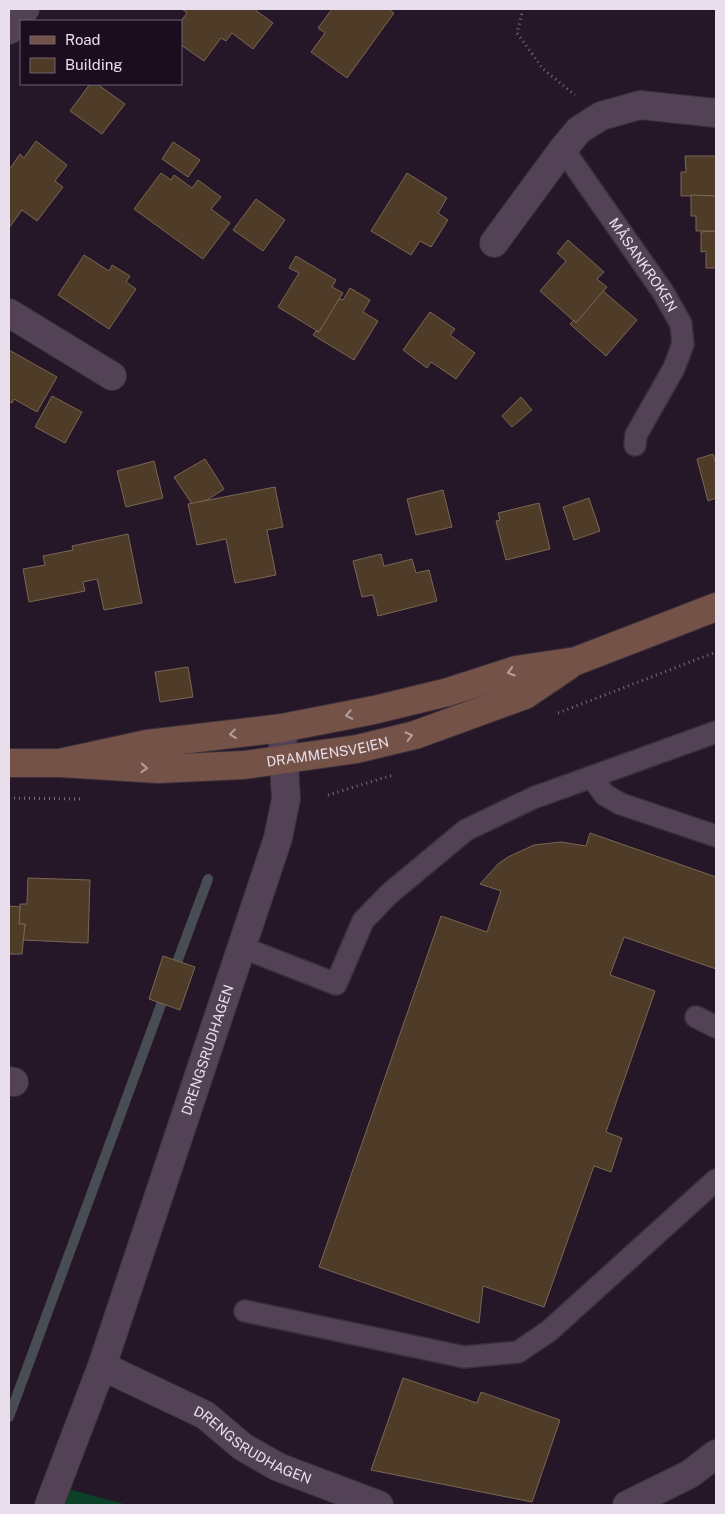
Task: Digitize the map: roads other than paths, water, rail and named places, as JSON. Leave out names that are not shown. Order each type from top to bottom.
[{"type":"main road","name":"DRAMMENSVEIEN","points":[[60,763],[147,744],[282,728],[402,704],[448,692],[516,670],[576,660],[716,607]]},
{"type":"main road","name":"DRAMMENSVEIEN","points":[[9,763],[60,763],[158,769],[244,765],[357,749],[415,735],[524,694],[576,660]]},
{"type":"street","points":[[9,30],[25,9]]},
{"type":"street","points":[[494,243],[579,130],[601,116],[640,105],[716,113]]},
{"type":"street","points":[[9,313],[112,376]]},
{"type":"street","name":"DRENGSRUDHAGEN","points":[[49,1505],[102,1366],[278,838],[286,798],[282,728]]},
{"type":"street","name":"DRENGSRUDHAGEN","points":[[102,1366],[204,1415],[244,1447],[278,1468],[379,1505]]},
{"type":"street","points":[[627,1505],[690,1474],[716,1454]]},
{"type":"lane","name":"MÅSANKROKEN","points":[[563,149],[663,292],[681,324],[683,344],[674,368],[636,435],[634,445]]},
{"type":"lane","points":[[241,947],[336,984],[363,921],[389,894],[466,830],[533,798],[716,732]]},
{"type":"lane","points":[[591,777],[605,795],[621,804],[716,836]]},
{"type":"lane","points":[[696,1017],[716,1028]]},
{"type":"lane","points":[[245,1311],[464,1357],[518,1352],[549,1330],[716,1180]]},
{"type":"waterway","points":[[173,973],[208,879]]},
{"type":"waterway","points":[[9,1417],[166,991]]}]
